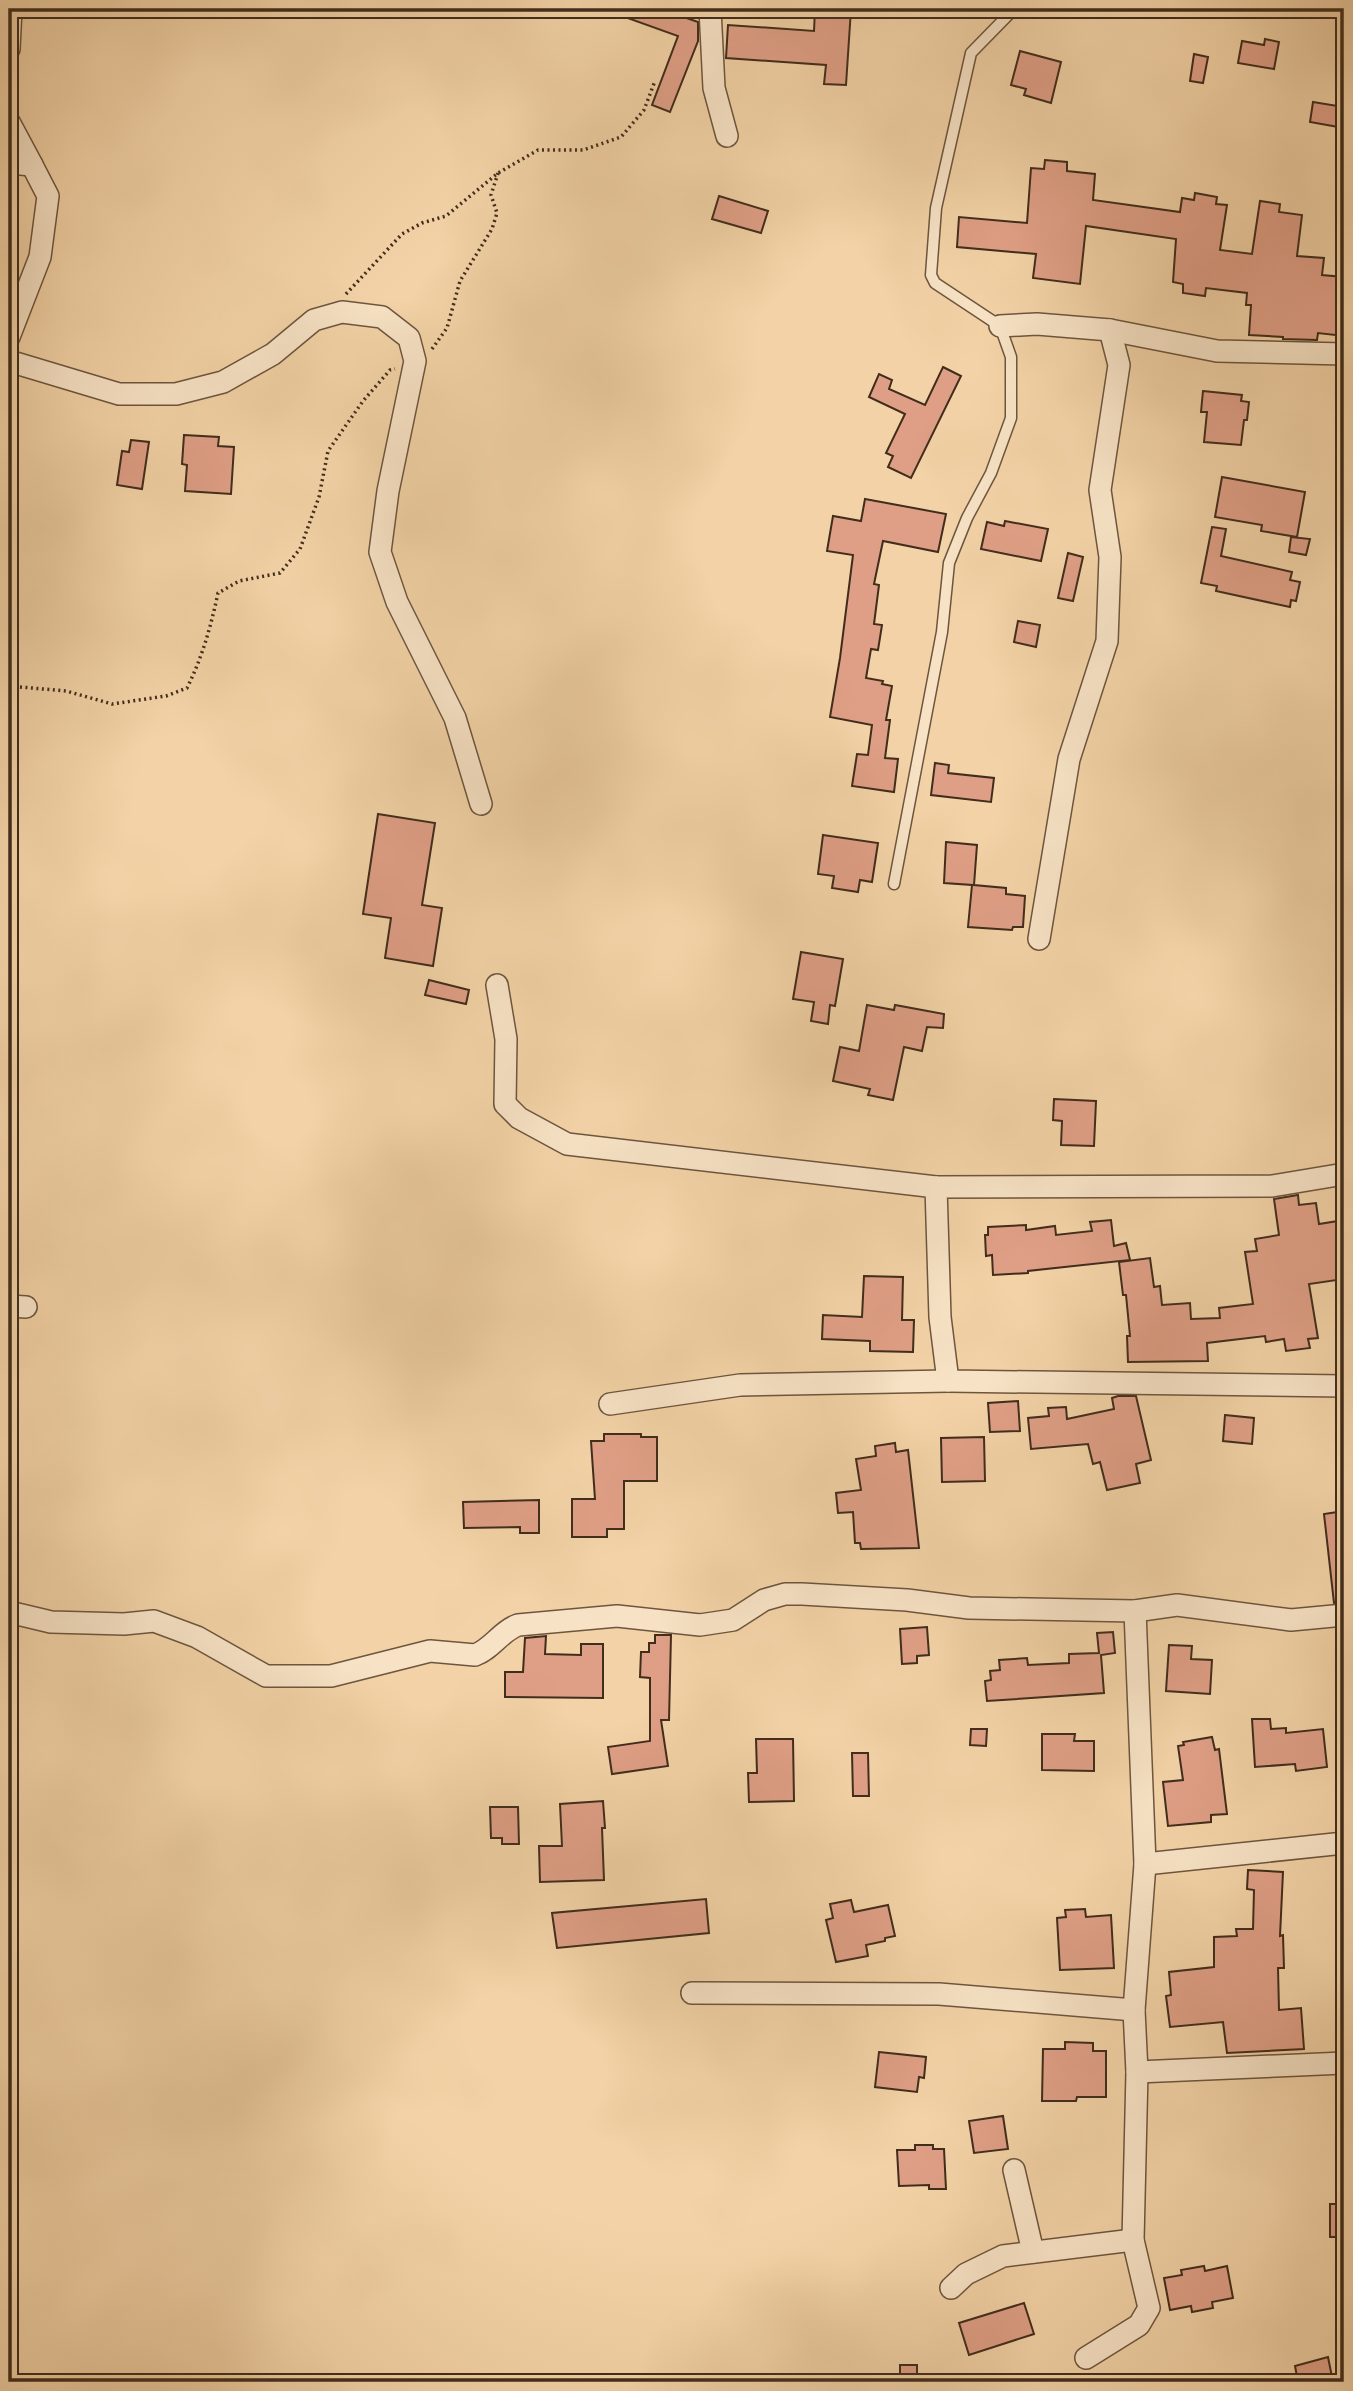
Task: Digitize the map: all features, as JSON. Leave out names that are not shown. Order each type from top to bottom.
[{"type":"street","points":[[9,49],[11,9]]},
{"type":"street","points":[[710,9],[714,88],[727,136]]},
{"type":"street","points":[[9,122],[48,196],[40,257],[9,337]]},
{"type":"street","points":[[9,163],[32,165]]},
{"type":"street","points":[[9,361],[120,394],[176,394],[223,382],[273,354],[314,320],[342,312],[382,317],[409,338],[415,361],[387,491],[380,552],[397,602],[455,718],[481,804]]},
{"type":"street","points":[[1000,326],[1037,324],[1110,330],[1217,351],[1344,354]]},
{"type":"street","points":[[1039,939],[1069,759],[1107,641],[1110,557],[1100,490],[1119,365],[1110,330]]},
{"type":"street","points":[[497,985],[506,1039],[505,1104],[519,1118],[567,1144],[936,1187],[1272,1186],[1344,1174]]},
{"type":"street","points":[[936,1187],[940,1317],[948,1381]]},
{"type":"street","points":[[610,1404],[740,1385],[948,1381],[1344,1386]]},
{"type":"street","points":[[9,1612],[51,1622],[124,1624],[153,1620],[197,1637],[256,1672],[266,1676],[284,1677],[331,1676],[430,1651],[475,1656],[510,1628],[530,1623],[617,1616],[700,1625],[733,1620],[764,1600],[785,1594],[907,1600],[969,1608],[1135,1611],[1177,1605],[1290,1620],[1344,1615]]},
{"type":"street","points":[[1086,2358],[1139,2325],[1149,2308],[1133,2240],[1138,2072],[1134,2010],[1145,1864],[1135,1611]]},
{"type":"street","points":[[1145,1864],[1344,1843]]},
{"type":"street","points":[[692,1993],[939,1994],[1134,2010]]},
{"type":"street","points":[[1138,2072],[1344,2063]]},
{"type":"street","points":[[1014,2170],[1033,2252]]},
{"type":"street","points":[[951,2288],[966,2274],[1003,2256],[1133,2240]]},
{"type":"lane","points":[[894,884],[942,632],[949,563],[967,518],[991,473],[1011,418],[1011,357],[1000,326],[935,284],[931,275],[936,208],[971,53],[1014,9]]},
{"type":"path","points":[[344,295],[402,234],[422,223],[446,216],[498,173],[538,150],[583,150],[621,137],[644,110],[655,81]]},
{"type":"path","points":[[9,686],[66,691],[112,704],[166,696],[187,688],[211,624],[218,593],[239,581],[280,573],[300,549],[319,497],[328,451],[363,401],[390,370],[429,353],[447,328],[460,281],[492,229],[497,213],[491,195],[498,173]]},
{"type":"building","points":[[661,9],[698,22],[698,41],[670,112],[652,105],[678,36],[608,11]]},
{"type":"building","points":[[815,9],[851,9],[846,85],[824,84],[826,65],[726,58],[728,25],[814,31]]},
{"type":"building","points":[[1265,39],[1279,42],[1274,69],[1238,63],[1242,41],[1264,45]]},
{"type":"building","points":[[1020,51],[1061,62],[1051,103],[1024,95],[1026,89],[1011,85]]},
{"type":"building","points":[[1194,54],[1208,57],[1203,83],[1190,81]]},
{"type":"building","points":[[1313,102],[1344,107],[1344,128],[1310,122]]},
{"type":"building","points":[[1045,160],[1067,162],[1067,171],[1095,174],[1093,200],[1180,212],[1182,198],[1194,200],[1195,193],[1217,197],[1216,204],[1227,205],[1220,250],[1252,254],[1260,201],[1280,204],[1279,212],[1302,215],[1297,256],[1324,258],[1322,275],[1344,277],[1344,336],[1318,333],[1317,340],[1249,335],[1251,305],[1246,305],[1247,293],[1206,288],[1205,296],[1183,293],[1183,284],[1173,282],[1176,239],[1086,226],[1080,284],[1033,278],[1036,254],[957,247],[959,217],[1027,223],[1031,168],[1044,169]]},
{"type":"building","points":[[719,196],[768,211],[761,233],[712,219]]},
{"type":"building","points":[[943,367],[961,376],[911,478],[888,467],[893,456],[886,453],[905,414],[869,397],[879,374],[892,380],[889,389],[925,405]]},
{"type":"building","points":[[1203,391],[1242,395],[1241,401],[1249,402],[1241,445],[1204,442],[1207,412],[1201,412]]},
{"type":"building","points":[[184,435],[219,437],[218,446],[234,447],[231,494],[185,491],[187,465],[182,464]]},
{"type":"building","points":[[131,440],[149,442],[142,489],[117,485],[122,451],[129,452]]},
{"type":"building","points":[[1222,477],[1305,492],[1297,537],[1261,531],[1262,525],[1215,517]]},
{"type":"building","points":[[865,499],[946,514],[938,552],[883,541],[874,584],[879,585],[874,624],[882,625],[878,650],[871,649],[866,678],[883,681],[882,684],[892,686],[886,720],[890,720],[885,758],[898,759],[894,792],[852,786],[857,754],[868,755],[872,725],[830,717],[853,555],[827,551],[833,516],[861,521]]},
{"type":"building","points":[[1005,521],[1048,529],[1041,561],[981,549],[987,522],[1004,526]]},
{"type":"building","points":[[1212,527],[1226,529],[1221,556],[1292,572],[1290,580],[1300,582],[1296,601],[1291,600],[1290,607],[1216,591],[1217,586],[1201,583]]},
{"type":"building","points":[[1291,537],[1310,539],[1306,555],[1289,552]]},
{"type":"building","points":[[1068,553],[1083,557],[1073,601],[1058,598]]},
{"type":"building","points":[[1018,621],[1040,625],[1036,647],[1014,642]]},
{"type":"building","points":[[935,763],[949,765],[948,773],[994,778],[991,802],[931,795]]},
{"type":"building","points":[[378,814],[435,823],[422,905],[442,908],[433,966],[385,958],[391,918],[363,914]]},
{"type":"building","points":[[823,835],[878,843],[872,882],[860,880],[858,892],[832,888],[834,876],[818,874]]},
{"type":"building","points":[[946,842],[977,845],[974,885],[1006,888],[1006,894],[1025,896],[1023,927],[1013,927],[1012,930],[968,927],[972,885],[944,883]]},
{"type":"building","points":[[801,952],[843,959],[835,1006],[830,1005],[828,1024],[811,1021],[814,1002],[793,999]]},
{"type":"building","points":[[429,980],[469,990],[466,1004],[425,995]]},
{"type":"building","points":[[867,1005],[894,1010],[895,1005],[944,1014],[943,1028],[927,1027],[922,1051],[904,1047],[893,1100],[868,1095],[870,1089],[833,1081],[840,1047],[859,1051]]},
{"type":"building","points":[[1054,1099],[1096,1101],[1094,1146],[1061,1145],[1062,1121],[1053,1120]]},
{"type":"building","points":[[1298,1195],[1299,1205],[1316,1203],[1319,1224],[1344,1220],[1344,1279],[1309,1284],[1318,1338],[1308,1339],[1310,1348],[1286,1351],[1284,1339],[1266,1342],[1265,1336],[1207,1343],[1208,1361],[1128,1362],[1127,1336],[1130,1336],[1119,1262],[1150,1258],[1154,1287],[1160,1286],[1162,1305],[1190,1303],[1191,1319],[1220,1318],[1219,1308],[1253,1304],[1245,1252],[1257,1251],[1255,1239],[1279,1235],[1274,1199]]},
{"type":"building","points":[[1111,1220],[1114,1246],[1126,1243],[1130,1260],[993,1275],[992,1255],[986,1256],[985,1235],[988,1235],[988,1227],[1026,1225],[1026,1230],[1055,1226],[1056,1235],[1092,1231],[1090,1222]]},
{"type":"building","points":[[864,1276],[903,1277],[902,1320],[914,1320],[913,1352],[870,1351],[870,1341],[822,1339],[823,1315],[862,1317]]},
{"type":"building","points":[[1136,1396],[1151,1460],[1136,1464],[1140,1483],[1107,1490],[1100,1462],[1093,1464],[1088,1444],[1031,1449],[1028,1418],[1049,1416],[1048,1408],[1066,1407],[1067,1419],[1114,1409],[1112,1398]]},
{"type":"building","points":[[1018,1401],[1020,1431],[990,1432],[988,1403]]},
{"type":"building","points":[[1225,1415],[1254,1418],[1252,1444],[1223,1441]]},
{"type":"building","points":[[604,1434],[657,1437],[657,1481],[624,1481],[624,1529],[607,1529],[607,1537],[572,1537],[572,1499],[595,1499],[591,1441],[604,1441]]},
{"type":"building","points":[[984,1437],[985,1481],[942,1482],[941,1438]]},
{"type":"building","points":[[895,1443],[896,1452],[908,1450],[919,1548],[861,1549],[860,1543],[855,1543],[853,1512],[838,1513],[836,1493],[861,1490],[856,1459],[876,1456],[875,1446]]},
{"type":"building","points":[[539,1500],[539,1533],[520,1533],[520,1527],[464,1528],[463,1502]]},
{"type":"building","points":[[1344,1511],[1344,1602],[1334,1603],[1324,1514]]},
{"type":"building","points":[[927,1627],[929,1655],[917,1656],[917,1663],[902,1664],[900,1629]]},
{"type":"building","points":[[1113,1632],[1115,1653],[1101,1655],[1104,1693],[987,1701],[985,1681],[991,1680],[990,1671],[1000,1670],[999,1660],[1027,1658],[1028,1665],[1069,1663],[1069,1654],[1099,1653],[1097,1633]]},
{"type":"building","points":[[655,1635],[671,1635],[669,1720],[661,1720],[668,1766],[612,1774],[608,1747],[650,1741],[650,1678],[640,1677],[641,1652],[649,1652],[649,1643],[655,1643]]},
{"type":"building","points":[[546,1636],[545,1654],[581,1655],[581,1644],[603,1644],[603,1698],[505,1697],[505,1672],[523,1672],[525,1638]]},
{"type":"building","points":[[1169,1645],[1192,1646],[1191,1659],[1212,1660],[1210,1694],[1166,1691]]},
{"type":"building","points":[[1252,1719],[1270,1719],[1271,1729],[1286,1728],[1286,1733],[1323,1729],[1327,1767],[1296,1771],[1295,1764],[1255,1767]]},
{"type":"building","points":[[971,1729],[987,1729],[986,1746],[970,1745]]},
{"type":"building","points":[[1042,1734],[1075,1734],[1074,1741],[1094,1741],[1094,1771],[1042,1770]]},
{"type":"building","points":[[1212,1737],[1215,1750],[1219,1749],[1227,1814],[1211,1815],[1211,1822],[1168,1826],[1163,1782],[1183,1780],[1178,1746],[1184,1745],[1183,1742]]},
{"type":"building","points":[[756,1739],[793,1739],[794,1801],[749,1802],[748,1773],[757,1773]]},
{"type":"building","points":[[852,1753],[868,1753],[869,1796],[853,1796]]},
{"type":"building","points":[[603,1801],[604,1880],[540,1882],[539,1846],[562,1846],[560,1804]]},
{"type":"building","points":[[490,1807],[518,1807],[519,1844],[502,1844],[502,1838],[491,1838]]},
{"type":"building","points":[[1248,1870],[1283,1872],[1280,1936],[1283,1935],[1284,1968],[1278,1968],[1279,2010],[1301,2008],[1304,2049],[1227,2053],[1223,2022],[1170,2027],[1166,1996],[1171,1995],[1169,1972],[1214,1967],[1214,1937],[1237,1936],[1236,1929],[1253,1929],[1254,1890],[1247,1889]]},
{"type":"building","points":[[706,1899],[709,1933],[557,1948],[552,1913]]},
{"type":"building","points":[[851,1900],[854,1912],[888,1905],[895,1936],[866,1945],[868,1956],[836,1962],[826,1920],[833,1918],[830,1904]]},
{"type":"building","points":[[1085,1909],[1086,1917],[1111,1915],[1114,1968],[1060,1970],[1057,1918],[1066,1917],[1065,1910]]},
{"type":"building","points":[[1065,2042],[1093,2043],[1093,2051],[1106,2051],[1106,2097],[1077,2097],[1076,2101],[1042,2101],[1043,2049],[1065,2049]]},
{"type":"building","points":[[879,2052],[926,2057],[924,2078],[919,2077],[917,2092],[875,2087]]},
{"type":"building","points":[[1003,2116],[1008,2149],[974,2153],[969,2121]]},
{"type":"building","points":[[915,2145],[933,2145],[933,2149],[944,2149],[946,2189],[929,2189],[929,2185],[899,2186],[897,2150],[915,2150]]},
{"type":"building","points":[[1330,2204],[1344,2204],[1344,2237],[1330,2237]]},
{"type":"building","points":[[1204,2266],[1205,2271],[1227,2266],[1233,2298],[1212,2302],[1213,2308],[1192,2312],[1191,2306],[1170,2310],[1164,2278],[1182,2275],[1181,2270]]},
{"type":"building","points":[[1024,2303],[1034,2334],[969,2355],[959,2323]]},
{"type":"building","points":[[1328,2357],[1333,2382],[1298,2382],[1295,2366]]},
{"type":"building","points":[[900,2365],[917,2365],[917,2382],[900,2382]]}]
